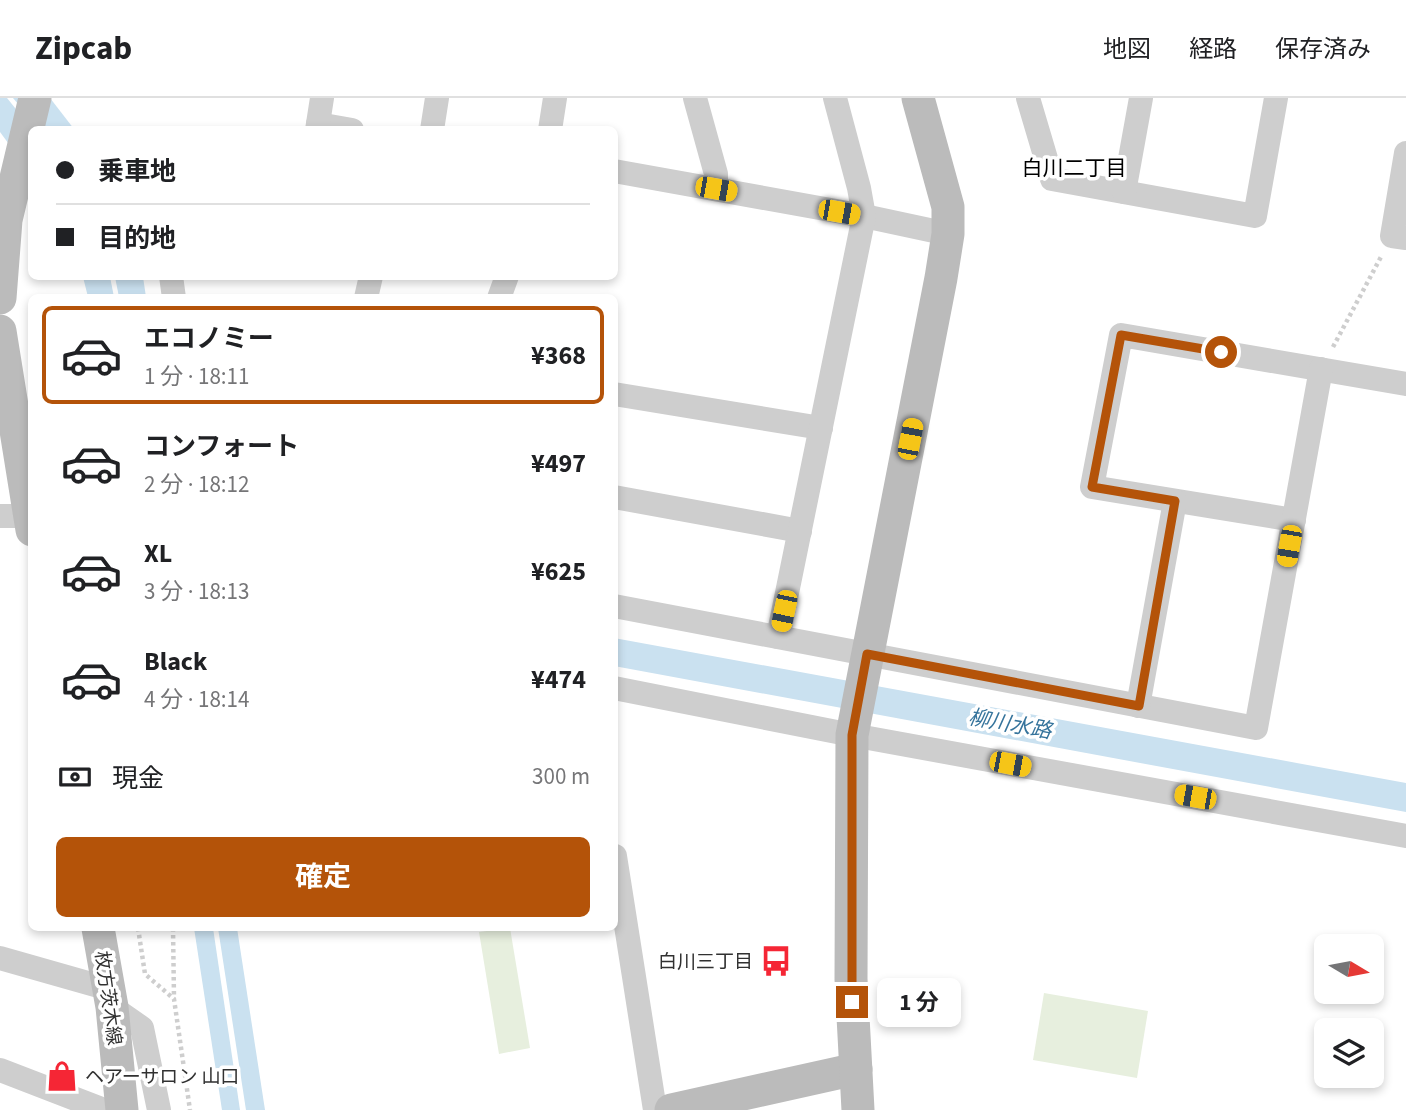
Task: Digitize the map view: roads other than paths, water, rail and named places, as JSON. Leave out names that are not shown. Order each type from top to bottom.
[{"type":"street","points":[[28,126],[35,98]]},
{"type":"street","points":[[318,126],[322,98]]},
{"type":"street","points":[[433,126],[437,98]]},
{"type":"street","points":[[551,126],[555,98]]},
{"type":"street","points":[[695,98],[716,174],[716,189]]},
{"type":"street","points":[[778,637],[864,216],[835,98]]},
{"type":"street","points":[[858,1110],[851,979],[852,735],[948,234],[948,207],[918,98]]},
{"type":"street","points":[[1028,98],[1052,179],[1255,216],[1276,98]]},
{"type":"street","points":[[1124,192],[1140,98]]},
{"type":"street","points":[[0,298],[1,248],[28,127]]},
{"type":"street","points":[[1399,237],[1406,153]]},
{"type":"street","points":[[618,172],[864,216],[948,234]]},
{"type":"street","points":[[0,331],[20,521]]},
{"type":"street","points":[[1294,520],[1092,487],[1121,335],[1406,384]]},
{"type":"street","points":[[618,607],[1256,728],[1321,369]]},
{"type":"street","points":[[618,395],[821,428]]},
{"type":"street","points":[[618,498],[800,531]]},
{"type":"street","points":[[1139,706],[1175,501]]},
{"type":"street","points":[[618,689],[852,735],[1406,836]]},
{"type":"street","points":[[618,875],[655,1110]]},
{"type":"street","name":"枚方茨木線","points":[[99,931],[122,1110]]},
{"type":"street","points":[[0,958],[110,998],[142,1028],[159,1110]]},
{"type":"street","points":[[671,1110],[856,1069]]},
{"type":"street","points":[[0,1070],[104,1110]]},
{"type":"water","points":[[0,98],[7,98],[30,126],[28,170],[0,132]]},
{"type":"water","points":[[13,98],[50,98],[72,126],[36,126]]},
{"type":"water","points":[[84,280],[111,280],[113,294],[87,294]]},
{"type":"water","points":[[116,280],[143,280],[146,294],[118,294]]},
{"type":"water","name":"柳川水路","points":[[618,639],[1406,783],[1406,812],[618,667]]},
{"type":"water","points":[[194,931],[213,931],[240,1110],[222,1110]]},
{"type":"water","points":[[218,931],[237,931],[265,1110],[246,1110]]},
{"type":"place","name":"白川三丁目","points":[[776,961]]},
{"type":"place","name":"ヘアーサロン 山口","points":[[62,1076]]},
{"type":"district","name":"白川二丁目","points":[[1074,168]]}]
